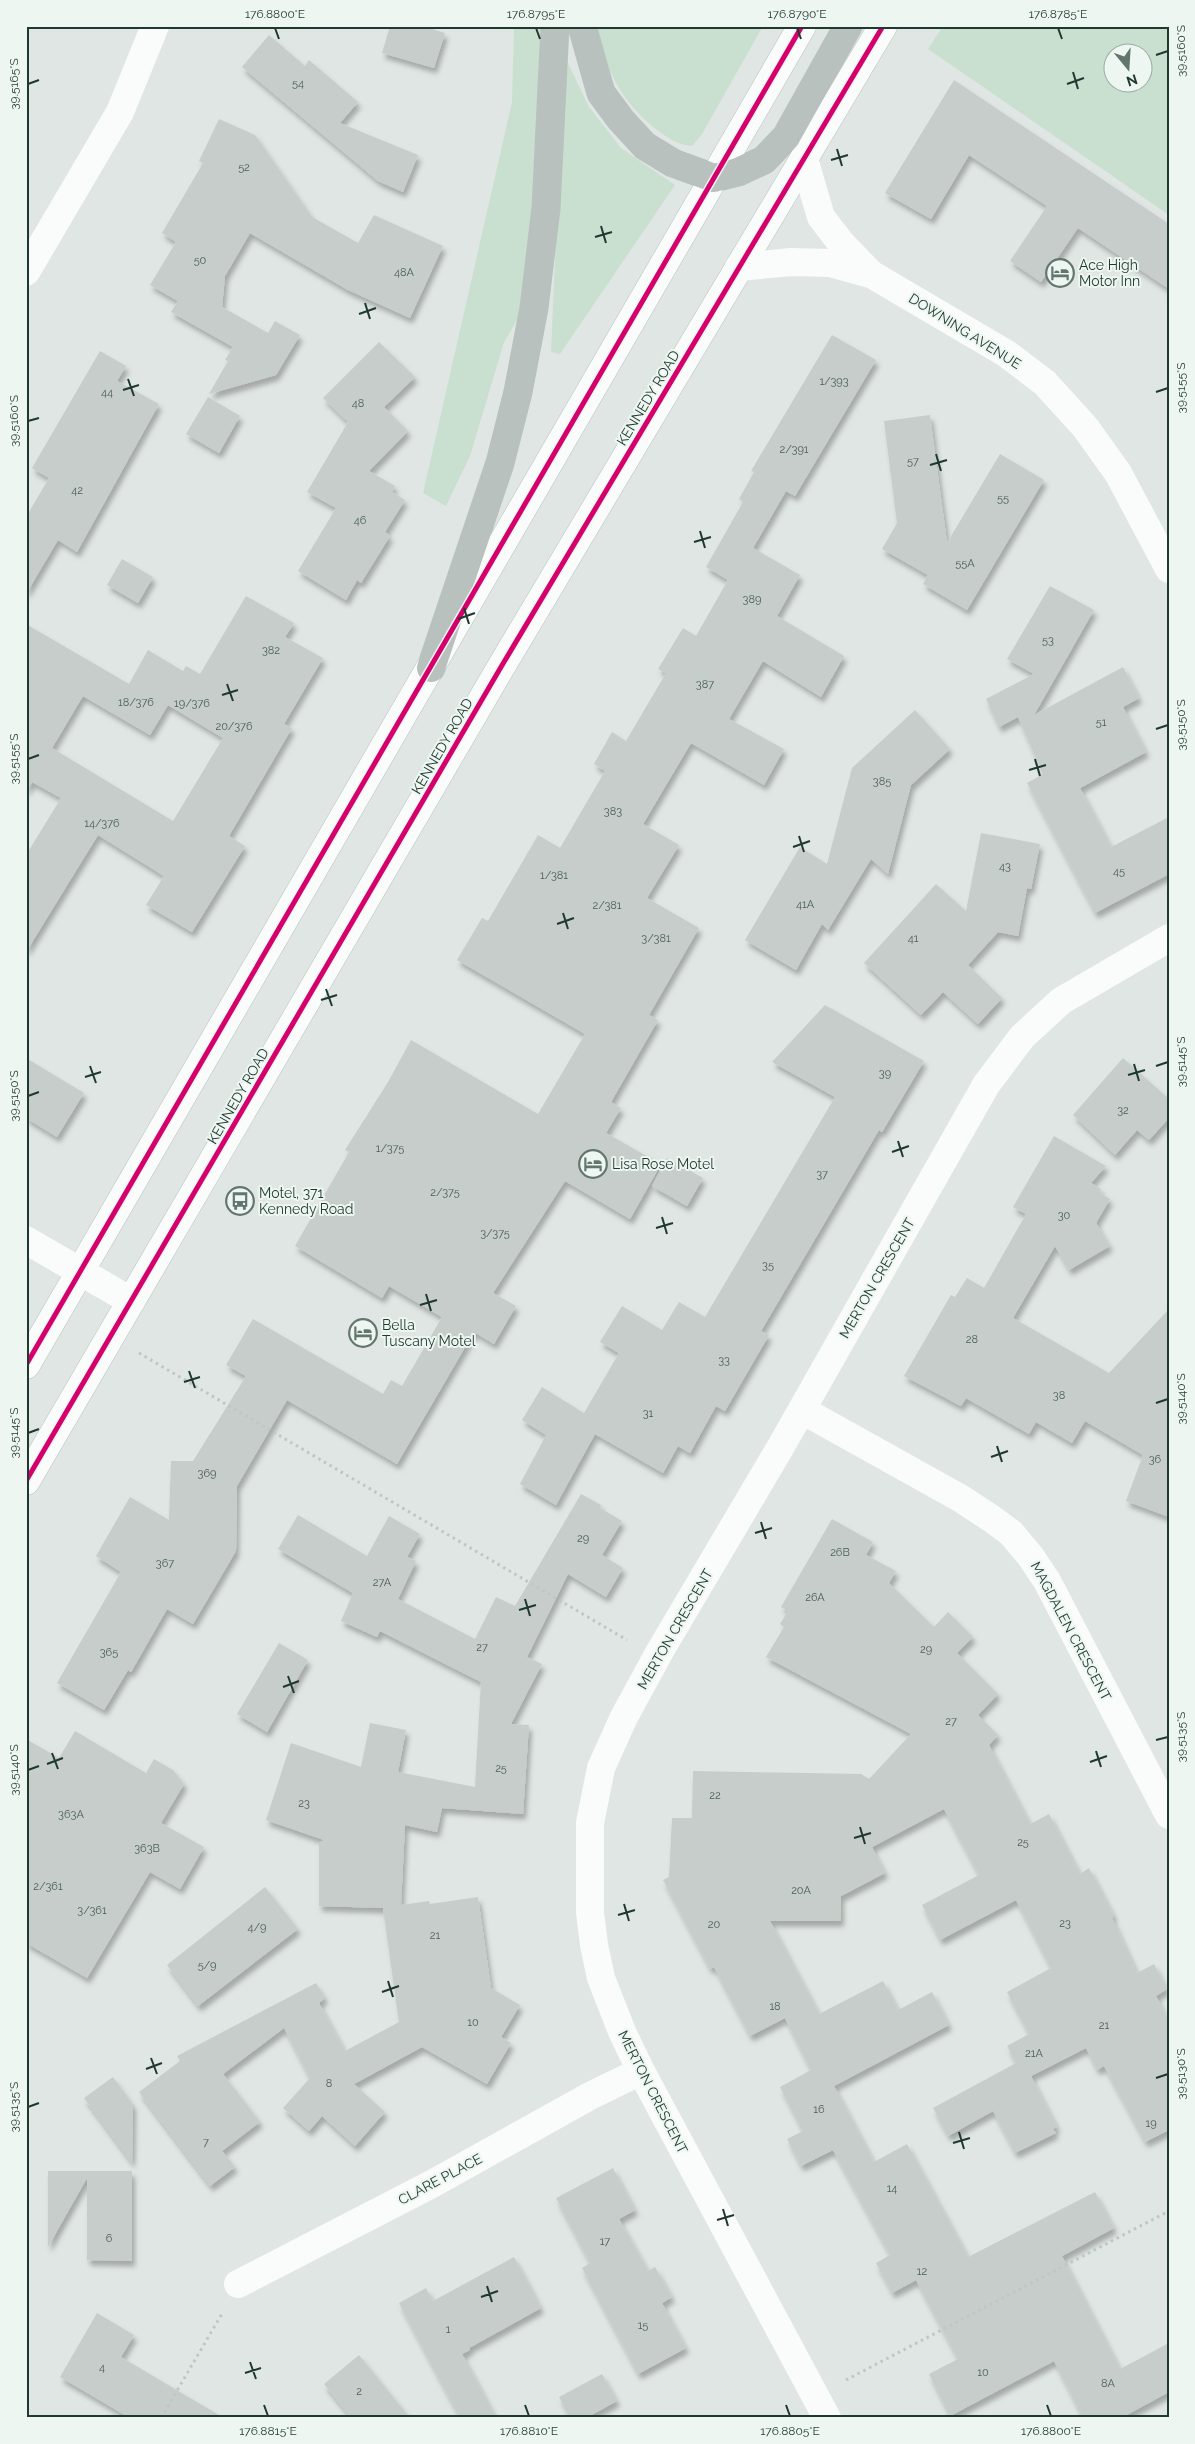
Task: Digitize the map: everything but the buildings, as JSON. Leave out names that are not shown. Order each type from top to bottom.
[{"type":"highway","points":[[431,668],[500,463],[518,392],[534,308],[546,208],[555,26]]},
{"type":"highway","points":[[582,26],[601,94],[621,120],[645,146],[673,163],[714,178],[738,172],[764,160],[786,137],[848,26]]},
{"type":"street","points":[[26,272],[120,112],[154,26]]},
{"type":"street","points":[[26,1365],[802,26]]},
{"type":"street","name":"KENNEDY ROAD","points":[[26,1481],[501,667],[883,26]]},
{"type":"street","name":"DOWNING AVENUE","points":[[804,159],[821,217],[841,243],[871,274]]},
{"type":"street","name":"DOWNING AVENUE","points":[[739,267],[791,262],[830,263],[871,274],[1007,354],[1045,383],[1085,427],[1118,473],[1169,569]]},
{"type":"street","name":"MERTON CRESCENT","points":[[827,2418],[641,2072],[623,2034],[601,1978],[590,1912],[590,1823],[602,1768],[624,1717],[660,1651],[802,1410],[986,1085],[1022,1038],[1061,1001],[1169,938]]},
{"type":"street","points":[[26,1240],[132,1300]]},
{"type":"street","name":"MAGDALEN CRESCENT","points":[[802,1410],[960,1498],[1011,1533],[1031,1557],[1047,1581],[1169,1815]]},
{"type":"street","name":"CLARE PLACE","points":[[238,2284],[430,2185],[590,2096],[641,2072]]},
{"type":"path","points":[[110,1337],[626,1640],[660,1651]]},
{"type":"path","points":[[812,2390],[847,2380],[1169,2211]]},
{"type":"path","points":[[162,2418],[238,2284]]},
{"type":"green space","points":[[514,26],[541,26],[531,221],[520,315],[504,342],[470,456],[446,506],[423,493],[512,102]]},
{"type":"green space","points":[[596,26],[763,26],[702,134],[692,146],[678,143],[665,136],[633,108],[610,71]]},
{"type":"green space","points":[[943,26],[1169,26],[1169,215],[928,49]]},
{"type":"green space","points":[[564,55],[589,107],[621,148],[675,185],[560,354],[551,352]]},
{"type":"cycle path","points":[[26,1365],[802,26]]},
{"type":"cycle path","points":[[26,1481],[501,667],[883,26]]},
{"type":"place","name":"Ace High Motor Inn","points":[[1060,273]]},
{"type":"place","name":"Lisa Rose Motel","points":[[593,1164]]},
{"type":"place","name":"Motel, 371 Kennedy Road","points":[[240,1201]]},
{"type":"place","name":"Bella Tuscany Motel","points":[[363,1333]]}]
